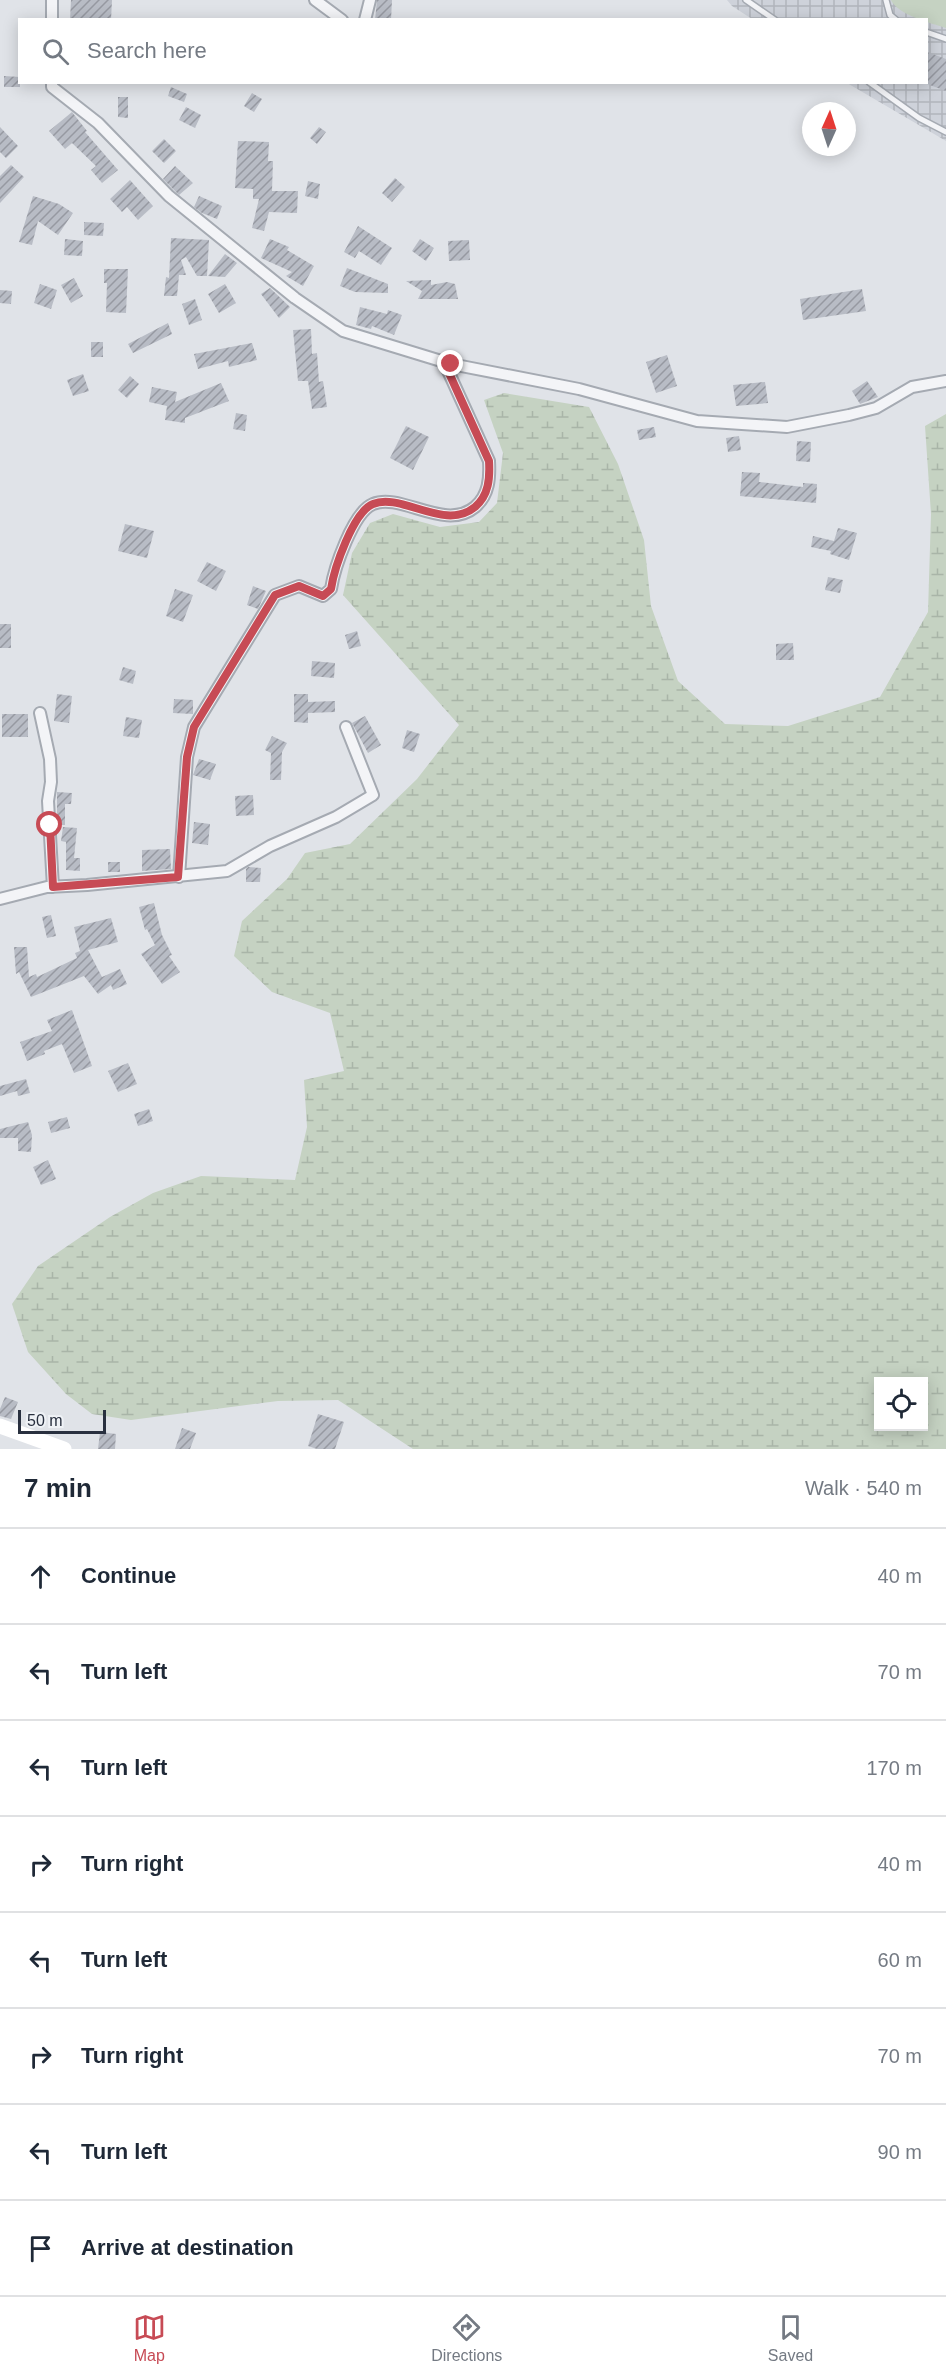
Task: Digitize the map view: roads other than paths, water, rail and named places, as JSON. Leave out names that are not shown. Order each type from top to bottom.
[{"type":"main road","points":[[0,1426],[64,1449]]},
{"type":"street","points":[[52,0],[52,18]]},
{"type":"street","points":[[315,0],[339,18]]},
{"type":"street","points":[[366,18],[370,0]]},
{"type":"street","points":[[52,84],[52,87],[98,123],[169,196],[296,298],[343,331],[444,362],[579,389],[697,421],[787,428],[849,416],[876,408],[912,387],[946,381]]},
{"type":"street","points":[[178,877],[187,757],[194,727],[275,595],[299,586],[323,596],[331,589],[333,576],[358,517],[373,504],[391,503],[449,516],[467,514],[483,501],[490,479],[489,461],[444,362]]},
{"type":"street","points":[[40,713],[50,759],[51,782],[48,801],[53,887]]},
{"type":"street","points":[[0,899],[53,887],[227,871],[270,846],[336,817],[373,795],[346,727]]},
{"type":"lane","points":[[746,0],[772,18]]},
{"type":"lane","points":[[886,0],[890,15],[894,18]]},
{"type":"lane","points":[[928,32],[946,39]]},
{"type":"lane","points":[[872,84],[919,118],[946,132]]}]
